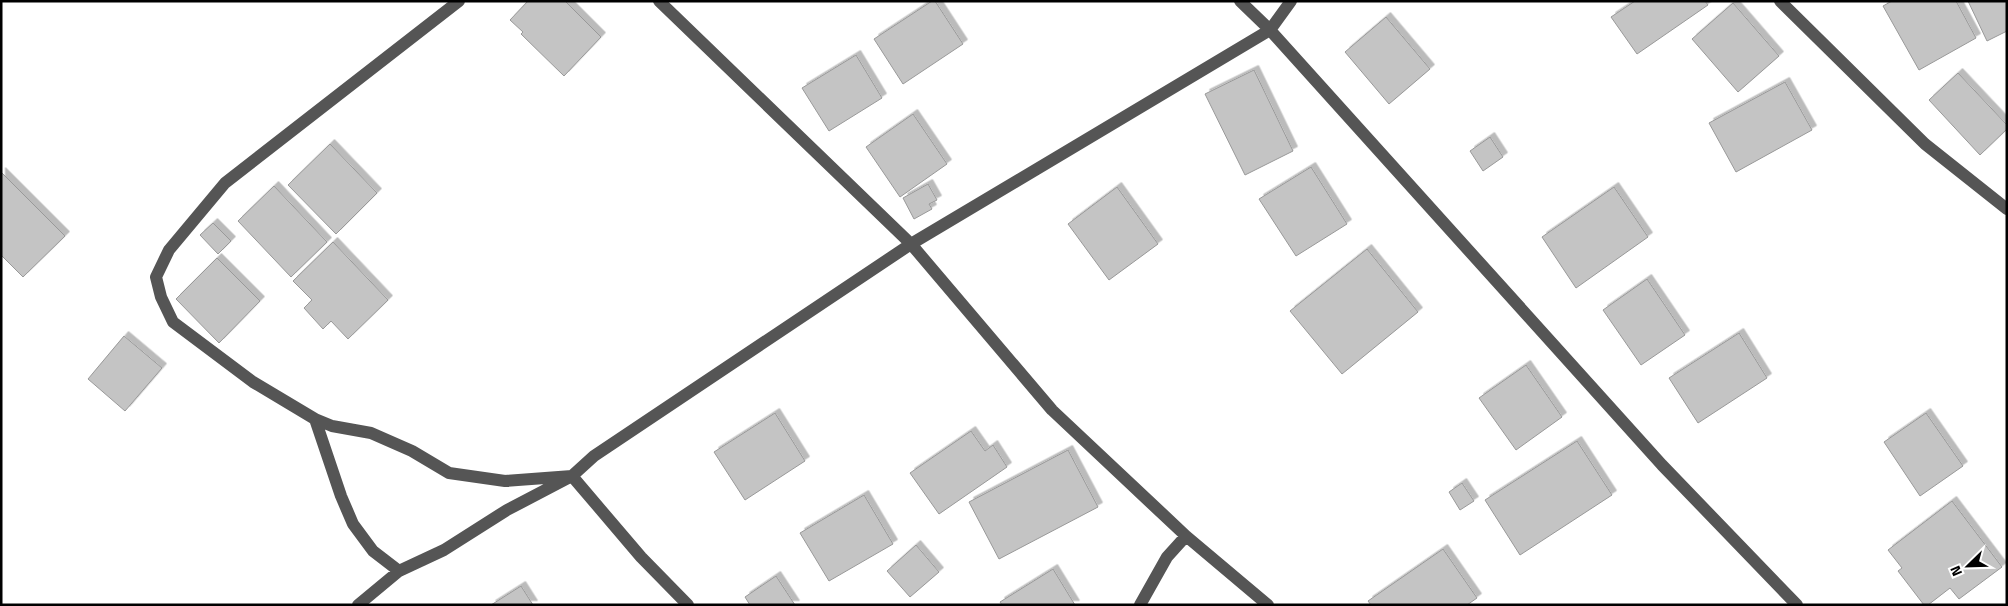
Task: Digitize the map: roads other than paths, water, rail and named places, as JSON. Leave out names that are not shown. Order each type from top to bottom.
[{"type":"street","points":[[459,1],[225,183],[170,250],[156,277],[161,297],[173,322],[253,382],[315,419],[332,426],[371,433],[412,451],[449,473],[505,481],[572,476]]},
{"type":"street","points":[[659,1],[910,244],[1052,410],[1186,536],[1268,605]]},
{"type":"street","points":[[1240,1],[1270,30],[1662,465],[1797,605]]},
{"type":"street","points":[[358,605],[399,571],[444,550],[508,510],[572,476],[594,456],[910,244],[1270,30],[1291,1]]},
{"type":"street","points":[[1780,1],[1925,144],[2007,209]]},
{"type":"street","points":[[315,419],[341,496],[353,524],[373,551],[399,571]]},
{"type":"street","points":[[572,476],[641,557],[688,605]]},
{"type":"street","points":[[1140,605],[1167,557],[1186,536]]}]
